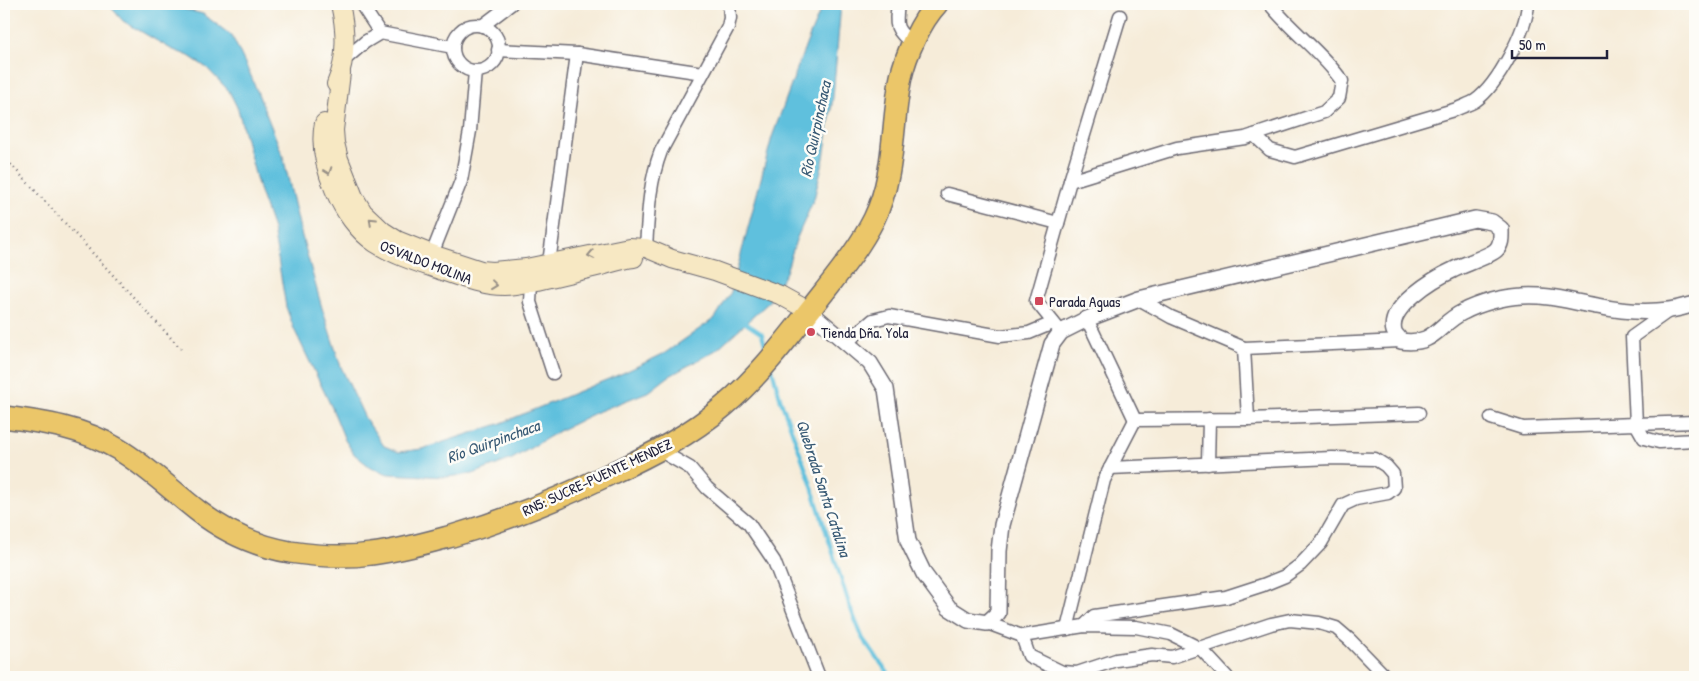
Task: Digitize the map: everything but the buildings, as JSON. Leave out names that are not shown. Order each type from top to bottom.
[{"type":"highway","name":"RN5: SUCRE-PUENTE MENDEZ","points":[[4,417],[49,423],[90,434],[117,448],[154,473],[198,511],[222,527],[254,543],[285,551],[325,557],[372,554],[427,543],[482,527],[567,494],[659,450],[688,433],[724,406],[756,376],[809,311],[858,245],[873,220],[883,198],[890,168],[901,75],[913,44],[937,4]]},
{"type":"main road","name":"OSVALDO MOLINA","points":[[340,4],[345,36],[342,67],[329,101],[322,141],[325,162],[335,189],[349,216],[369,238],[390,252],[430,260],[462,278],[492,286],[515,286],[529,275],[631,258],[654,257],[672,259]]},
{"type":"main road","points":[[552,270],[629,247],[646,248],[672,259],[714,271],[780,295],[809,311]]},
{"type":"street","points":[[361,4],[380,33]]},
{"type":"street","points":[[482,26],[511,4]]},
{"type":"street","points":[[646,248],[648,208],[656,164],[661,151],[728,27],[730,18],[729,4]]},
{"type":"street","points":[[898,4],[896,20],[900,32],[913,44]]},
{"type":"street","points":[[1070,181],[1177,148],[1245,138],[1324,112],[1339,98],[1342,81],[1334,68],[1307,40],[1283,20],[1270,4]]},
{"type":"street","points":[[1254,135],[1270,150],[1295,157],[1457,109],[1474,101],[1494,84],[1517,41],[1528,4]]},
{"type":"street","points":[[1057,327],[1036,301],[1120,16]]},
{"type":"street","points":[[469,26],[482,26],[494,35],[498,50],[493,63],[482,70],[475,71],[461,66],[456,60],[453,47],[462,29],[469,26]]},
{"type":"street","points":[[342,67],[365,42],[380,33],[453,47]]},
{"type":"street","points":[[498,50],[577,54],[703,73]]},
{"type":"street","points":[[552,270],[577,54]]},
{"type":"street","points":[[430,260],[461,181],[470,131],[475,71]]},
{"type":"street","points":[[947,194],[1058,223]]},
{"type":"street","points":[[846,342],[873,320],[889,316],[1000,336],[1030,334],[1087,319],[1139,299],[1475,219],[1492,222],[1501,228],[1502,241],[1495,251],[1450,271],[1421,288],[1400,308],[1394,322],[1394,331],[1401,341]]},
{"type":"street","points":[[529,275],[530,302],[553,373]]},
{"type":"street","points":[[1139,299],[1171,317],[1244,348],[1401,341],[1414,343],[1433,335],[1462,312],[1486,303],[1522,296],[1554,297],[1599,307],[1644,311],[1670,310],[1695,304]]},
{"type":"street","points":[[1670,310],[1632,337],[1636,424],[1644,438],[1659,442],[1695,440]]},
{"type":"street","points":[[809,311],[870,362],[886,389],[908,541],[924,574],[950,608],[968,620],[987,623],[1022,636],[1084,626],[1136,627],[1171,634],[1201,649],[1227,677]]},
{"type":"street","points":[[1087,319],[1135,420]]},
{"type":"street","points":[[987,623],[998,613],[999,550],[1002,524],[1057,327]]},
{"type":"street","points":[[1244,348],[1248,419]]},
{"type":"street","points":[[1135,420],[1248,419],[1418,413]]},
{"type":"street","points":[[1491,418],[1523,428],[1695,422]]},
{"type":"street","points":[[1208,464],[1209,419]]},
{"type":"street","points":[[1067,629],[1104,480],[1135,420]]},
{"type":"street","points":[[659,450],[690,468],[707,488],[749,524],[774,561],[819,677]]},
{"type":"street","points":[[1084,626],[1094,616],[1226,597],[1285,576],[1300,566],[1321,543],[1343,505],[1356,499],[1388,493],[1394,488],[1393,474],[1386,466],[1375,459],[1332,458],[1110,468]]},
{"type":"street","points":[[1022,636],[1029,656],[1062,672],[1078,673],[1116,660],[1152,656],[1172,657],[1201,649],[1271,624],[1290,620],[1320,623],[1336,628],[1386,677]]},
{"type":"path","points":[[4,158],[183,350]]},
{"type":"water","name":"Río Quirpinchaca","points":[[108,4],[163,4],[203,14],[232,36],[251,76],[283,156],[300,229],[341,367],[365,418],[384,446],[399,452],[422,449],[499,424],[623,373],[665,353],[715,318],[731,292],[772,137],[805,47],[823,4],[841,4],[833,97],[824,158],[814,199],[796,240],[786,272],[768,303],[716,350],[668,377],[650,391],[597,412],[561,430],[512,459],[473,474],[446,477],[388,474],[370,467],[354,454],[345,440],[332,408],[294,329],[286,307],[273,229],[259,189],[238,109],[229,91],[207,68],[189,56],[171,49],[123,21]]},
{"type":"waterway","name":"Quebrada Santa Catalina","points":[[744,322],[762,334],[767,353]]},
{"type":"waterway","name":"Quebrada Santa Catalina","points":[[772,369],[850,607],[863,639],[891,677]]},
{"type":"place","name":"Parada Aguas","points":[[1039,301]]},
{"type":"place","name":"Tienda Dña. Yola","points":[[811,332]]}]
